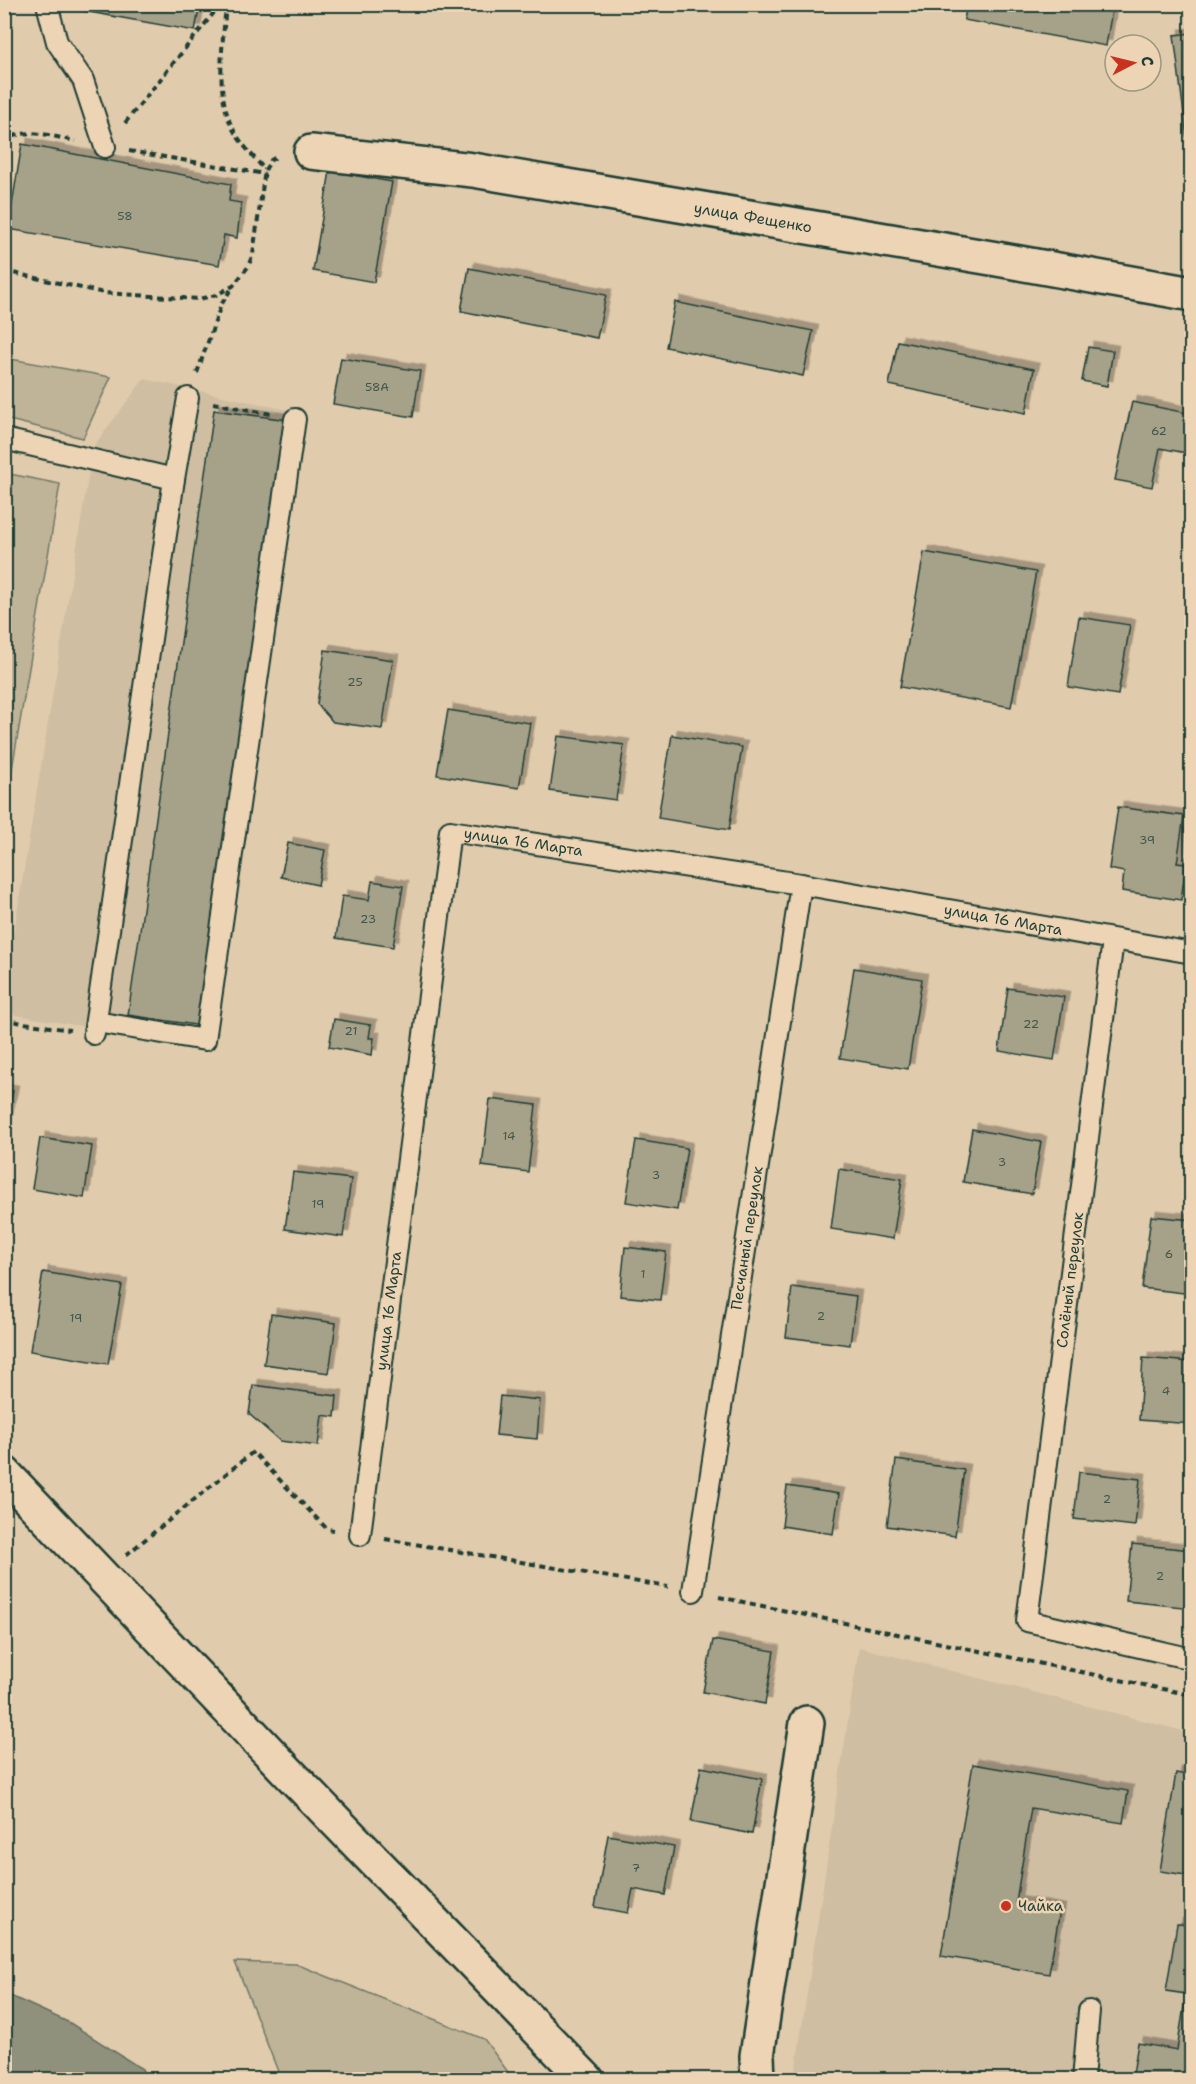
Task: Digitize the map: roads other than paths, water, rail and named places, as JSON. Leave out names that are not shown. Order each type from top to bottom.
[{"type":"street","name":"улица Фещенко","points":[[311,152],[473,170],[1191,294]]},
{"type":"street","points":[[4,1473],[288,1772],[587,2079]]},
{"type":"street","points":[[758,2079],[756,2056],[807,1723]]},
{"type":"lane","points":[[47,4],[57,42],[83,80],[105,147]]},
{"type":"lane","points":[[188,398],[174,479],[95,1028],[204,1040],[295,419]]},
{"type":"lane","points":[[4,440],[174,479]]},
{"type":"lane","name":"улица 16 Марта","points":[[360,1535],[450,831],[801,884],[1191,953]]},
{"type":"lane","name":"Песчаный переулок","points":[[693,1592],[801,884]]},
{"type":"lane","name":"Солёный переулок","points":[[1113,939],[1027,1621],[1191,1659]]},
{"type":"lane","points":[[1083,2079],[1089,2011]]},
{"type":"place","name":"Чайка","points":[[1006,1906]]}]
